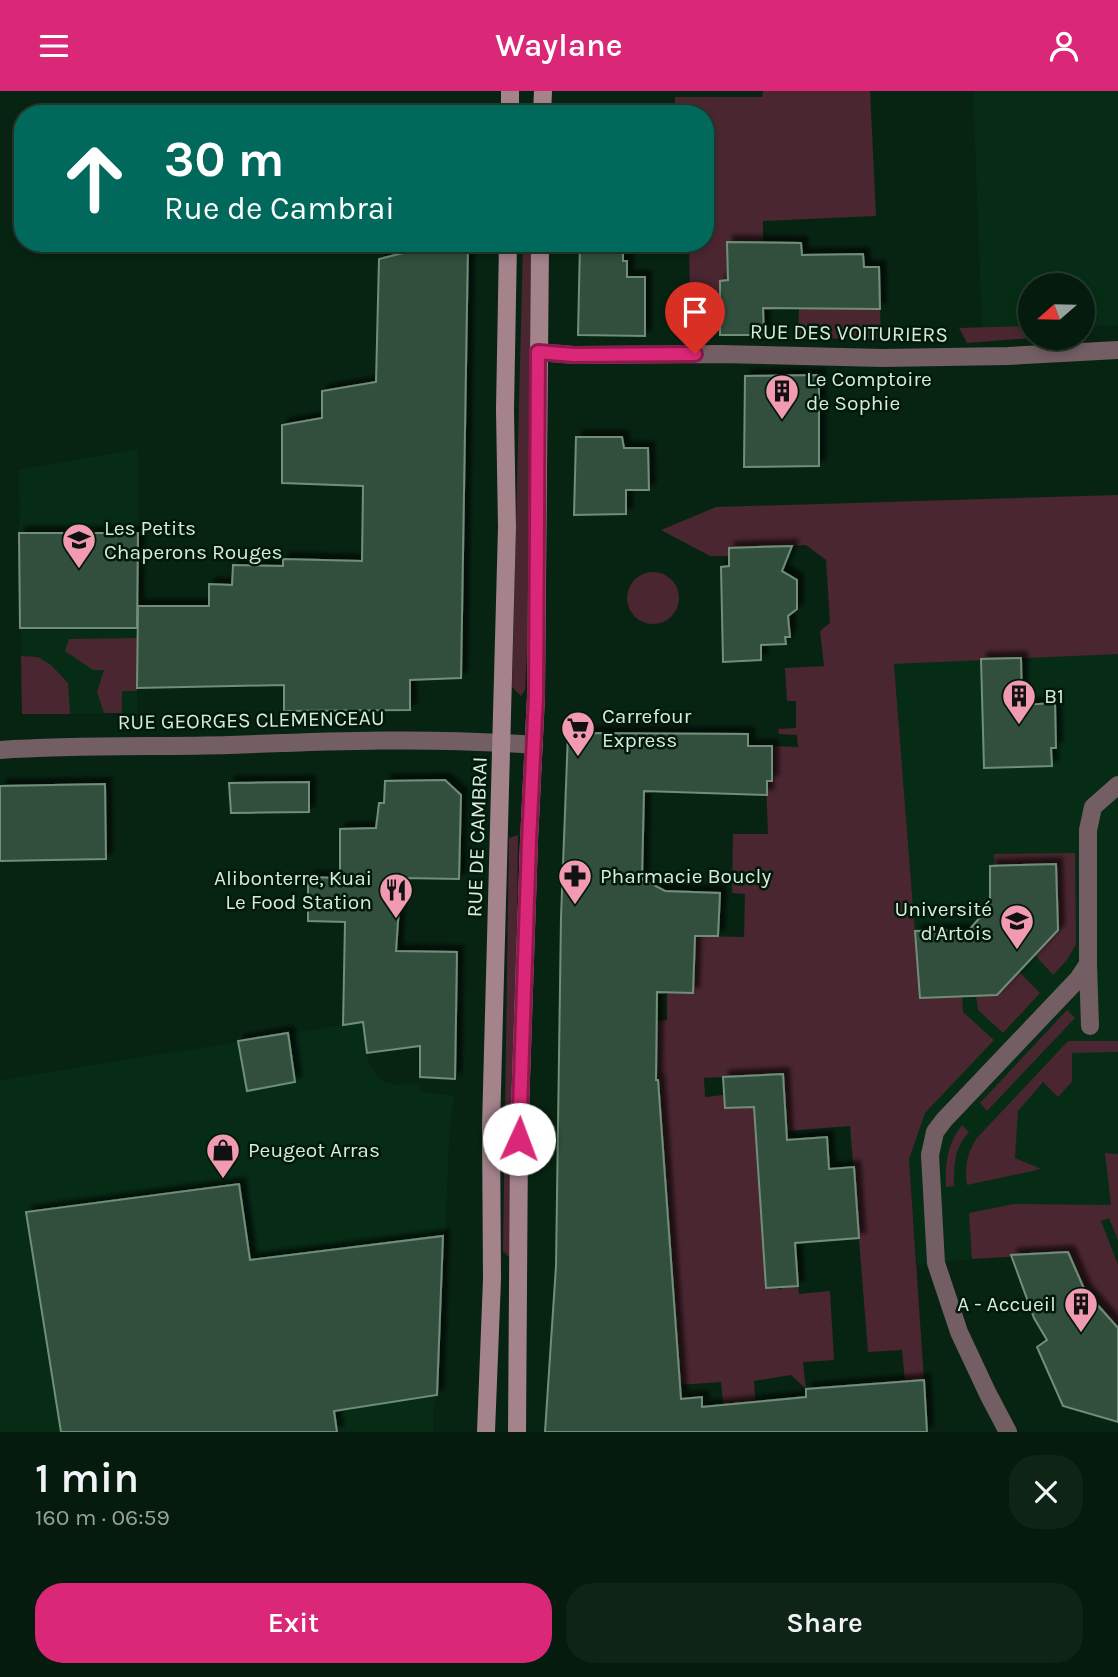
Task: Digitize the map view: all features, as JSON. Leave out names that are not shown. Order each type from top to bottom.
[{"type":"main road","name":"RUE DE CAMBRAI","points":[[486,1432],[492,1279],[491,1126],[508,527],[505,409],[508,252]]},
{"type":"main road","points":[[517,1432],[519,1139],[534,745],[540,252]]},
{"type":"street","name":"RUE DES VOITURIERS","points":[[538,352],[574,355],[719,354],[894,358],[1009,356],[1118,350]]},
{"type":"street","name":"RUE GEORGES CLEMENCEAU","points":[[0,751],[80,746],[228,745],[307,741],[458,740],[534,745]]},
{"type":"street","points":[[1090,1026],[1088,830],[1093,807],[1118,785]]},
{"type":"street","points":[[1008,1432],[959,1332],[936,1263],[930,1155],[935,1132],[944,1120],[1073,984],[1088,964]]},
{"type":"shaded area","points":[[763,91],[870,91],[876,216],[763,221],[763,243],[727,243],[728,261],[763,297],[690,298],[689,252],[714,252],[714,105],[675,105],[675,97],[762,97]]},
{"type":"shaded area","points":[[973,91],[1118,91],[1118,325],[1096,326],[1096,273],[1018,273],[1018,326],[982,327]]},
{"type":"shaded area","points":[[523,252],[531,252],[527,651],[525,690],[521,696],[512,687]]},
{"type":"shaded area","points":[[799,309],[880,309],[881,339],[798,338]]},
{"type":"shaded area","points":[[1018,326],[1018,339],[967,343],[959,328]]},
{"type":"shaded area","name":"Les Petits Chaperons Rouges","points":[[138,449],[137,713],[22,714],[19,470]]},
{"type":"shaded area","name":"Université d'Artois","points":[[1118,495],[1118,1422],[1087,1413],[1102,1391],[1074,1369],[1055,1388],[1037,1347],[1047,1339],[1034,1318],[1011,1255],[917,1265],[909,1159],[920,998],[894,664],[981,659]]},
{"type":"shaded area","points":[[1118,495],[1118,654],[894,664],[920,997],[962,996],[963,1012],[994,1040],[925,1113],[909,1159],[924,1380],[905,1381],[902,1350],[868,1352],[850,1126],[787,1131],[782,1074],[704,1078],[705,1097],[724,1095],[725,1108],[754,1107],[766,1282],[780,1290],[783,1287],[798,1286],[799,1294],[830,1291],[834,1360],[803,1362],[806,1389],[791,1375],[754,1381],[756,1409],[724,1412],[721,1382],[679,1385],[656,1021],[667,1020],[667,992],[695,936],[744,937],[745,894],[732,893],[733,834],[768,834],[766,782],[772,781],[772,746],[798,747],[797,735],[779,734],[778,729],[796,728],[796,701],[787,701],[785,668],[824,666],[820,631],[830,623],[826,560],[806,545],[729,556],[710,556],[661,530],[716,507]]},
{"type":"shaded area","points":[[653,572],[672,579],[679,598],[672,617],[653,624],[634,617],[627,598],[634,579]]},
{"type":"shaded area","points":[[138,638],[137,691],[122,691],[122,713],[104,713],[97,692],[104,670],[93,670],[65,651],[69,639]]},
{"type":"shaded area","points":[[21,656],[38,657],[51,665],[68,683],[70,714],[22,714]]},
{"type":"shaded area","points":[[518,835],[513,1256],[509,1257],[503,1251],[509,838]]},
{"type":"shaded area","points":[[1075,853],[1076,944],[1067,960],[1053,975],[1035,955],[1055,933],[1048,928],[1058,918],[1056,865],[994,866],[994,854]]},
{"type":"shaded area","points":[[1019,972],[1040,993],[1003,1033],[978,1010],[976,996],[984,996],[993,986],[1000,992]]},
{"type":"shaded area","points":[[1067,1010],[1075,1018],[987,1111],[980,1103]]},
{"type":"shaded area","name":"Peugeot Arras","points":[[363,1022],[369,1065],[382,1081],[395,1085],[419,1084],[421,1092],[454,1096],[450,1125],[433,1432],[0,1432],[0,1080]]},
{"type":"shaded area","points":[[1068,1041],[1118,1041],[1118,1052],[1072,1053],[1072,1082],[1058,1097],[1043,1082],[1018,1111],[1015,1158],[1041,1169],[967,1185],[967,1161],[976,1139]]},
{"type":"shaded area","points":[[962,1125],[969,1132],[956,1157],[954,1186],[946,1187],[948,1154]]},
{"type":"shaded area","points":[[1105,1153],[1118,1154],[1118,1240],[1109,1218],[1101,1221],[1118,1265],[1118,1328],[1085,1291],[1068,1253],[972,1259],[969,1213],[1014,1204],[1111,1205]]},
{"type":"building","points":[[727,242],[801,243],[802,255],[863,254],[864,267],[879,267],[880,309],[763,308],[764,335],[720,335],[720,281],[728,280]]},
{"type":"building","points":[[407,252],[468,252],[461,678],[410,680],[410,710],[284,711],[284,685],[137,688],[138,606],[209,606],[209,584],[232,585],[233,565],[283,566],[283,559],[362,561],[363,486],[282,483],[282,425],[322,418],[322,391],[376,382],[379,259]]},
{"type":"building","points":[[580,252],[623,252],[623,261],[627,261],[627,277],[645,277],[645,336],[578,335]]},
{"type":"building","name":"Le Comptoire de Sophie","points":[[819,375],[819,466],[744,467],[745,376]]},
{"type":"building","points":[[576,437],[622,437],[624,448],[648,448],[649,490],[626,490],[626,514],[574,515]]},
{"type":"building","points":[[19,533],[138,533],[137,628],[20,628]]},
{"type":"building","points":[[792,546],[782,571],[797,580],[797,609],[788,616],[790,637],[785,637],[786,644],[761,645],[761,660],[723,662],[721,567],[729,566],[729,548]]},
{"type":"building","name":"B1","points":[[1021,658],[1022,705],[1055,703],[1056,748],[1051,748],[1052,766],[984,768],[981,659]]},
{"type":"building","points":[[568,733],[748,734],[748,746],[772,746],[772,781],[767,781],[767,795],[644,791],[642,879],[665,891],[720,893],[718,936],[695,936],[693,993],[657,992],[656,1080],[681,1399],[702,1397],[702,1407],[806,1397],[806,1389],[924,1380],[927,1432],[545,1432],[556,1266],[561,917]]},
{"type":"building","points":[[445,780],[461,795],[459,879],[401,878],[396,951],[457,952],[455,1079],[420,1077],[420,1046],[367,1053],[363,1022],[343,1025],[345,922],[308,921],[308,877],[340,878],[340,829],[376,828],[379,803],[384,803],[385,781]]},
{"type":"building","points":[[309,782],[309,812],[231,813],[229,783]]},
{"type":"building","points":[[105,784],[106,859],[0,861],[0,786]]},
{"type":"building","points":[[1056,864],[1058,930],[997,995],[920,998],[915,931],[969,930],[990,906],[990,866]]},
{"type":"building","points":[[288,1033],[295,1082],[247,1091],[238,1041]]},
{"type":"building","points":[[783,1074],[787,1140],[827,1137],[829,1169],[854,1167],[859,1238],[795,1243],[798,1286],[766,1288],[754,1107],[725,1108],[723,1077]]},
{"type":"building","points":[[239,1184],[250,1260],[443,1236],[437,1395],[334,1411],[337,1432],[61,1432],[26,1212]]},
{"type":"building","name":"A - Accueil","points":[[1068,1252],[1085,1291],[1118,1328],[1118,1422],[1063,1406],[1037,1347],[1047,1340],[1034,1318],[1011,1255]]},
{"type":"place","name":"Le Comptoire de Sophie","points":[[782,421]]},
{"type":"place","name":"Les Petits Chaperons Rouges","points":[[79,570]]},
{"type":"place","name":"B1","points":[[1019,726]]},
{"type":"place","name":"Carrefour Express","points":[[578,758]]},
{"type":"place","name":"Pharmacie Boucly","points":[[575,906]]},
{"type":"place","name":"Alibonterre, Kuai Le Food Station","points":[[396,920]]},
{"type":"place","name":"Université d'Artois","points":[[1017,951]]},
{"type":"place","name":"Peugeot Arras","points":[[223,1180]]},
{"type":"place","name":"A - Accueil","points":[[1081,1334]]},
{"type":"route","points":[[519,1139],[536,696],[538,352],[574,355],[695,354]]}]
